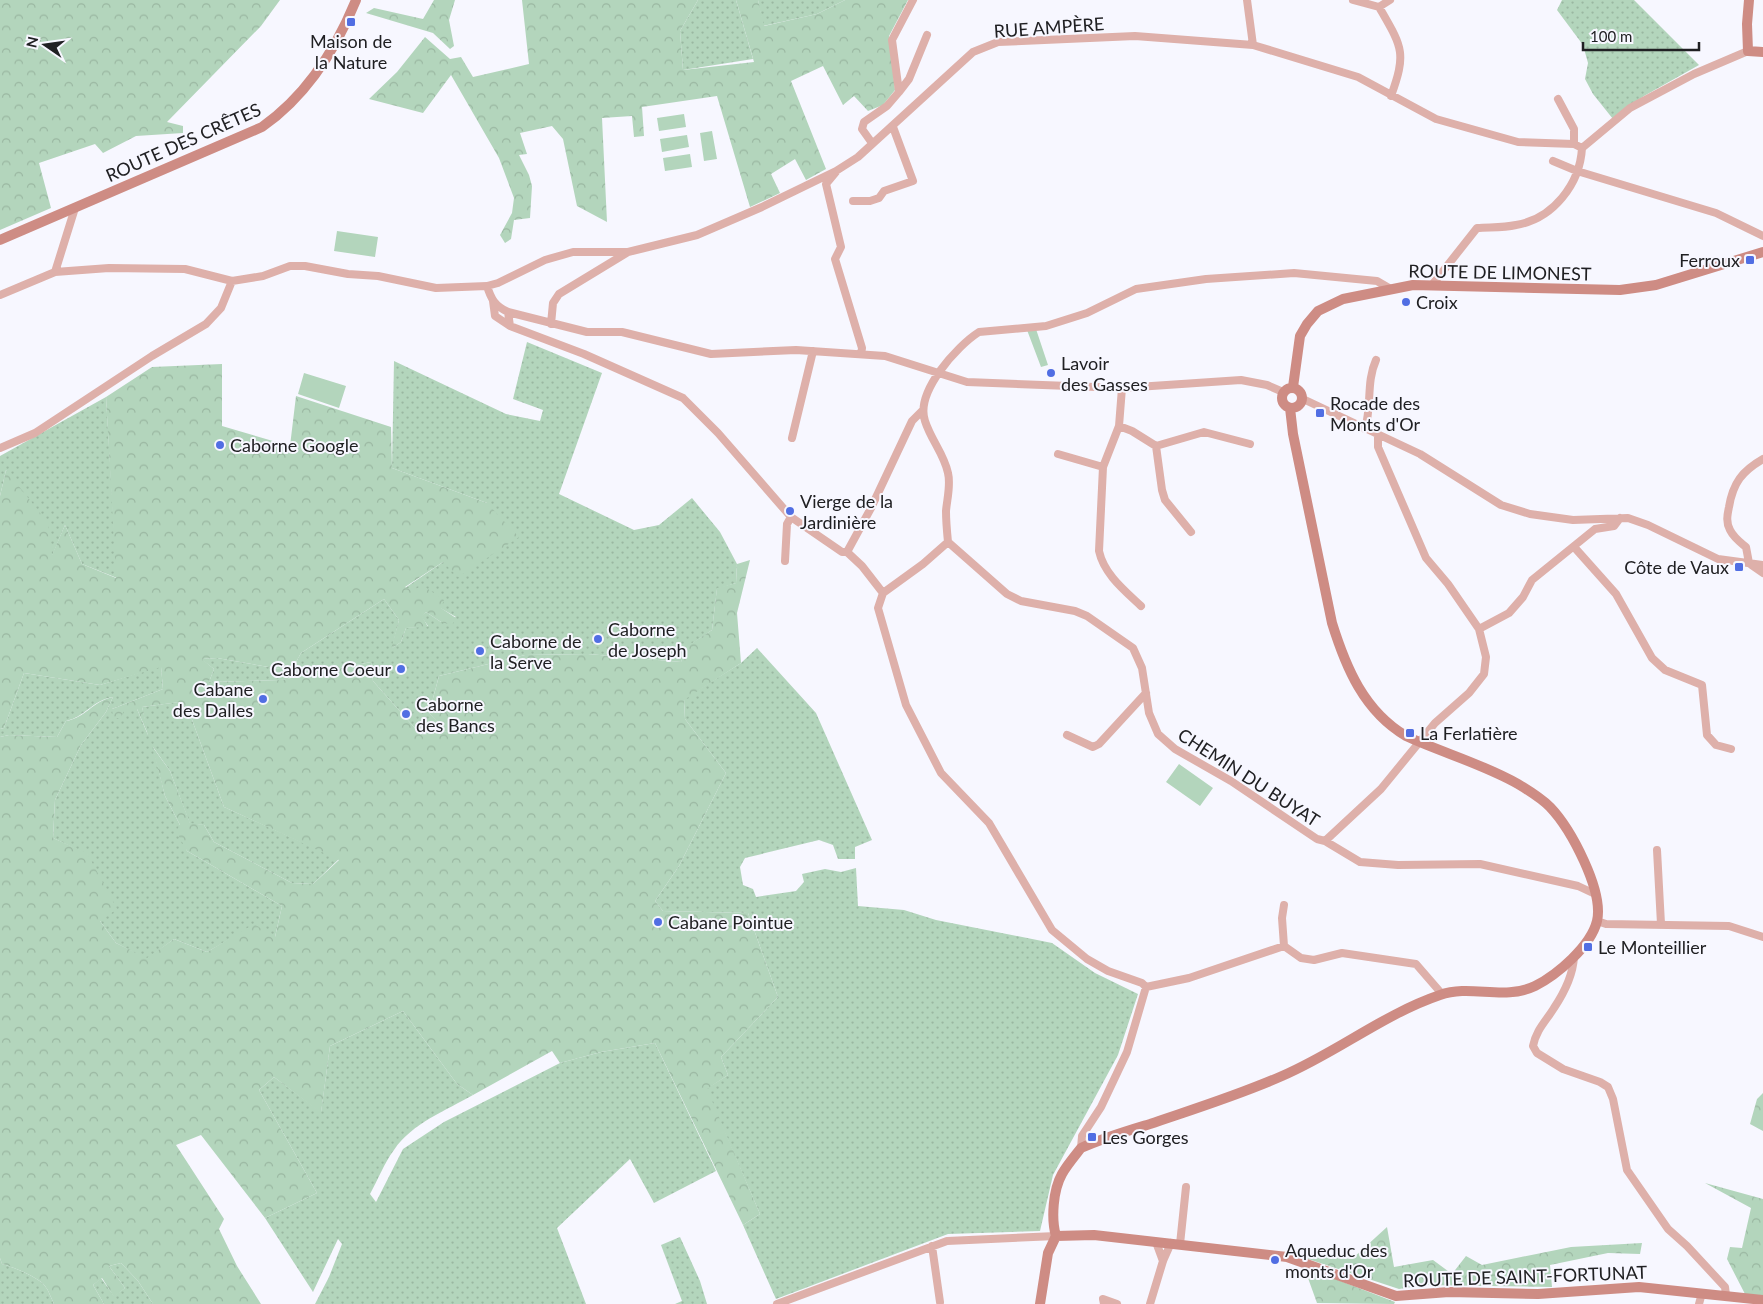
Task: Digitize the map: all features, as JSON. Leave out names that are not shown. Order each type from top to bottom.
[{"type":"street","name":"ROUTE DES CRÊTES","points":[[0,240],[253,131],[280,114],[297,97],[332,49],[356,0]]},
{"type":"street","points":[[899,92],[892,40],[912,0]]},
{"type":"street","points":[[1247,0],[1253,45]]},
{"type":"street","points":[[1353,0],[1379,7],[1396,38],[1401,51],[1401,68],[1391,96]]},
{"type":"street","points":[[1379,7],[1390,0]]},
{"type":"street","points":[[1748,51],[1747,24],[1750,0]]},
{"type":"street","points":[[872,143],[862,129],[864,122],[887,106],[909,79],[927,35]]},
{"type":"street","name":"RUE AMPÈRE","points":[[232,281],[263,276],[290,266],[305,266],[348,274],[378,276],[436,288],[487,286],[498,283],[544,260],[573,252],[628,252],[697,234],[762,207],[836,171],[858,157],[973,52],[998,42],[1135,36],[1253,45],[1358,77],[1436,119],[1518,142],[1574,144]]},
{"type":"street","points":[[1432,285],[1477,228],[1517,225],[1546,214],[1569,190],[1578,171],[1582,148],[1630,108],[1694,74],[1748,51],[1763,52]]},
{"type":"street","points":[[1558,99],[1574,129],[1574,144],[1582,148]]},
{"type":"street","points":[[853,201],[870,201],[879,198],[884,191],[913,181],[893,127]]},
{"type":"street","points":[[1553,160],[1578,171],[1716,213],[1763,236]]},
{"type":"street","points":[[836,171],[826,184],[841,247],[835,260],[862,348],[861,354]]},
{"type":"street","points":[[55,272],[75,208]]},
{"type":"street","points":[[551,324],[553,303],[559,294],[628,252]]},
{"type":"street","name":"ROUTE DE LIMONEST","points":[[1293,387],[1300,336],[1318,311],[1343,299],[1389,288],[1432,285],[1620,290],[1665,283],[1763,252]]},
{"type":"street","points":[[0,295],[55,272],[161,268],[185,269],[232,281],[220,308],[206,324],[152,356],[35,433],[0,448]]},
{"type":"street","points":[[1146,987],[1142,983],[1108,971],[1087,959],[1052,930],[989,823],[941,773],[906,705],[878,608],[883,593],[923,564],[948,542],[946,513],[949,475],[942,455],[924,421],[923,410],[929,386],[938,373],[970,338],[979,332],[1046,326],[1087,313],[1136,290],[1206,278],[1294,273],[1377,281],[1389,288]]},
{"type":"street","points":[[487,286],[498,308],[508,312],[588,332],[622,332],[711,354],[813,351],[861,354],[902,360],[967,382],[1122,388],[1241,380],[1268,385],[1283,392]]},
{"type":"street","points":[[493,301],[495,316],[510,326],[584,354],[683,398],[718,433],[791,517],[842,552],[847,552],[862,566],[883,593]]},
{"type":"street","points":[[508,312],[510,326]]},
{"type":"street","points":[[792,438],[813,351]]},
{"type":"street","points":[[1365,428],[1369,416],[1370,374],[1376,360]]},
{"type":"street","points":[[1283,392],[1293,387],[1302,393],[1303,400],[1297,407],[1290,408]]},
{"type":"street","points":[[1122,388],[1119,426],[1103,467],[1099,550],[1101,560],[1116,583],[1141,606]]},
{"type":"street","points":[[1080,1148],[1282,1076],[1398,1014],[1442,994],[1511,994],[1522,991],[1544,981],[1574,957],[1588,939],[1597,921],[1598,908],[1595,894],[1585,866],[1568,830],[1549,806],[1518,784],[1420,743],[1392,728],[1374,712],[1364,698],[1339,646],[1317,558],[1293,434],[1290,408],[1283,402],[1283,392]]},
{"type":"street","points":[[1303,400],[1420,454],[1488,499],[1508,508],[1573,520],[1620,518],[1648,525],[1718,559],[1763,565]]},
{"type":"street","points":[[847,552],[871,508],[912,421],[923,410]]},
{"type":"street","points":[[1119,426],[1132,431],[1156,446],[1204,432],[1250,444]]},
{"type":"street","points":[[1325,841],[1381,789],[1420,743],[1434,723],[1469,693],[1484,674],[1486,658],[1479,629],[1448,584],[1426,558],[1378,447],[1378,435]]},
{"type":"street","points":[[1156,446],[1162,490],[1166,500],[1191,532]]},
{"type":"street","points":[[1058,454],[1103,467]]},
{"type":"street","points":[[1763,459],[1747,468],[1738,478],[1731,490],[1727,519],[1736,539],[1746,547],[1749,562],[1763,573]]},
{"type":"street","points":[[785,561],[787,524],[791,517]]},
{"type":"street","points":[[1479,629],[1509,613],[1523,597],[1532,580],[1575,548],[1595,529],[1614,526],[1620,518]]},
{"type":"street","name":"CHEMIN DU BUYAT","points":[[948,542],[1007,594],[1021,601],[1075,611],[1087,616],[1133,648],[1142,668],[1149,713],[1158,734],[1175,749],[1232,782],[1317,839],[1325,841],[1360,862],[1398,865],[1480,864],[1578,886],[1595,894]]},
{"type":"street","points":[[1575,548],[1616,594],[1652,658],[1665,670],[1702,685],[1707,735],[1716,745],[1731,749]]},
{"type":"street","points":[[1067,735],[1093,748],[1099,744],[1146,693]]},
{"type":"street","points":[[1657,850],[1661,924]]},
{"type":"street","points":[[1284,905],[1282,918],[1284,946]]},
{"type":"street","points":[[1597,921],[1606,924],[1728,926],[1763,937]]},
{"type":"street","points":[[1146,987],[1189,978],[1284,946]]},
{"type":"street","points":[[1284,946],[1301,958],[1314,960],[1342,953],[1416,964],[1442,994]]},
{"type":"street","points":[[1574,957],[1573,971],[1555,1007],[1535,1034],[1532,1046],[1537,1053],[1563,1069],[1600,1082],[1608,1087],[1613,1099],[1627,1170],[1668,1229],[1687,1246],[1725,1287],[1726,1295]]},
{"type":"street","points":[[1040,1304],[1048,1252],[1056,1236],[1052,1223],[1061,1175],[1080,1148],[1082,1136],[1101,1107],[1127,1052],[1146,987]]},
{"type":"street","points":[[1150,1304],[1163,1261],[1175,1244],[1186,1187]]},
{"type":"street","name":"ROUTE DE SAINT-FORTUNAT","points":[[1056,1236],[1094,1235],[1287,1257],[1396,1296],[1449,1292],[1538,1294],[1639,1287],[1763,1300]]},
{"type":"street","points":[[777,1304],[932,1246],[959,1239],[1056,1236]]},
{"type":"street","points":[[1156,1242],[1163,1261]]},
{"type":"street","points":[[932,1246],[940,1302]]},
{"type":"street","points":[[1700,1304],[1702,1293]]},
{"type":"street","points":[[1104,1304],[1104,1299],[1117,1304]]},
{"type":"green space","points":[[0,0],[280,0],[261,26],[167,122],[183,126],[183,133],[136,136],[103,153],[95,144],[39,163],[51,208],[0,230]]},
{"type":"green space","points":[[434,0],[455,0],[449,20],[454,46],[450,49],[433,33],[366,13],[374,8],[423,19]]},
{"type":"green space","points":[[522,0],[698,0],[680,31],[683,70],[754,62],[736,0],[758,0],[764,26],[817,14],[845,0],[908,0],[889,36],[895,90],[883,105],[868,111],[854,96],[843,105],[823,66],[791,81],[826,169],[806,180],[795,159],[771,174],[780,193],[750,207],[717,96],[642,107],[644,136],[634,137],[632,116],[602,118],[607,222],[577,206],[563,139],[552,126],[520,133],[527,154],[519,155],[532,186],[530,218],[514,220],[511,239],[505,243],[500,235],[512,213],[514,198],[499,158],[451,75],[423,113],[369,99],[397,72],[425,37],[450,59],[461,57],[473,77],[529,64]]},
{"type":"green space","points":[[698,0],[736,0],[753,59],[683,70],[680,31]]},
{"type":"green space","points":[[758,0],[845,0],[817,14],[763,26]]},
{"type":"green space","points":[[1562,0],[1634,0],[1699,65],[1644,96],[1613,119],[1593,94],[1585,79],[1588,63],[1583,45],[1557,10]]},
{"type":"green space","points":[[684,114],[686,127],[659,131],[657,118]]},
{"type":"green space","points":[[712,131],[717,159],[704,161],[700,133]]},
{"type":"green space","points":[[687,135],[689,147],[662,152],[660,139]]},
{"type":"green space","points":[[690,154],[692,167],[665,171],[663,158]]},
{"type":"green space","points":[[337,231],[378,237],[375,257],[334,251]]},
{"type":"green space","points":[[1036,329],[1048,365],[1041,367],[1027,330]]},
{"type":"green space","points":[[527,342],[602,373],[559,494],[634,530],[659,525],[692,498],[720,532],[737,564],[736,583],[717,589],[712,630],[687,647],[681,662],[588,654],[525,655],[439,676],[429,713],[448,731],[421,735],[373,681],[371,662],[281,680],[209,682],[214,669],[201,659],[217,658],[280,669],[295,664],[301,653],[384,599],[399,620],[392,648],[401,642],[406,628],[428,626],[421,616],[426,612],[441,622],[456,617],[405,588],[443,562],[487,503],[392,468],[394,361],[506,414],[540,421],[543,410],[513,399]]},
{"type":"green space","points":[[222,364],[222,426],[290,446],[296,396],[391,427],[392,468],[487,503],[519,537],[458,577],[443,562],[405,587],[413,591],[422,585],[444,600],[441,608],[456,618],[452,625],[441,622],[426,612],[422,616],[428,627],[406,628],[401,642],[391,649],[399,620],[384,599],[301,653],[295,664],[280,669],[217,658],[202,659],[214,669],[209,682],[281,680],[371,662],[373,681],[421,735],[447,731],[429,713],[439,676],[525,655],[588,654],[681,662],[686,647],[712,630],[717,588],[736,583],[737,564],[750,560],[737,613],[741,663],[684,700],[685,719],[726,773],[679,866],[655,901],[663,911],[748,913],[778,997],[721,1057],[728,1075],[707,1089],[760,1214],[743,1225],[655,1043],[601,1052],[560,1063],[552,1051],[473,1095],[457,1084],[403,1011],[330,1046],[321,1113],[274,1077],[259,1090],[317,1193],[265,1218],[201,1135],[176,1145],[224,1219],[219,1229],[237,1266],[261,1304],[153,1304],[138,1281],[121,1263],[109,1266],[125,1288],[114,1297],[102,1278],[93,1285],[104,1304],[54,1304],[48,1290],[37,1279],[2,1264],[0,1258],[0,737],[9,735],[57,737],[66,721],[79,716],[99,702],[113,697],[106,712],[81,745],[55,800],[53,838],[87,853],[117,909],[100,921],[116,943],[147,958],[174,939],[207,952],[254,924],[275,937],[282,906],[187,851],[176,831],[180,825],[165,796],[152,746],[170,771],[190,823],[204,825],[214,842],[292,883],[313,884],[339,860],[224,807],[191,717],[180,702],[142,707],[150,739],[137,709],[124,710],[121,718],[113,718],[112,709],[163,689],[161,667],[100,685],[24,673],[4,728],[0,729],[0,496],[6,470],[48,523],[52,555],[65,525],[82,564],[116,578],[106,397],[152,367]]},
{"type":"green space","points":[[304,373],[346,386],[339,408],[298,394]]},
{"type":"green space","points":[[106,397],[117,578],[82,564],[65,525],[52,556],[6,470],[0,496],[0,456]]},
{"type":"green space","points":[[757,648],[816,713],[872,840],[855,847],[855,859],[838,859],[833,845],[819,840],[745,858],[740,867],[743,885],[753,889],[756,897],[796,891],[804,882],[802,874],[825,869],[841,872],[856,868],[858,906],[904,910],[936,920],[1052,943],[1095,973],[1138,994],[1118,1055],[1053,1175],[1040,1231],[948,1234],[776,1299],[743,1225],[760,1214],[706,1089],[728,1075],[721,1057],[778,997],[748,913],[663,911],[655,901],[679,866],[726,773],[685,719],[684,699],[741,663]]},
{"type":"green space","points":[[161,666],[163,689],[112,709],[137,709],[148,735],[142,707],[179,702],[191,717],[224,807],[339,859],[313,884],[292,883],[214,842],[204,825],[190,824],[170,771],[153,747],[165,796],[180,825],[187,851],[282,906],[275,937],[230,939],[207,952],[174,939],[147,959],[116,943],[100,921],[87,854],[53,838],[55,800],[81,745],[106,712],[113,697],[100,701],[79,716],[66,721],[57,737],[9,735],[0,737],[0,729],[4,728],[24,673],[100,685]]},
{"type":"green space","points":[[1179,764],[1213,788],[1200,806],[1166,782]]},
{"type":"green space","points":[[403,1011],[457,1084],[473,1095],[431,1118],[401,1140],[387,1160],[370,1194],[376,1202],[403,1149],[444,1122],[560,1063],[601,1052],[655,1043],[716,1171],[654,1203],[630,1159],[557,1228],[586,1304],[315,1304],[329,1277],[342,1244],[338,1239],[313,1292],[265,1218],[317,1193],[259,1090],[274,1077],[321,1112],[330,1046]]},
{"type":"green space","points":[[1763,1093],[1763,1131],[1750,1124],[1757,1099]]},
{"type":"green space","points":[[1705,1183],[1763,1199],[1763,1296],[1745,1294],[1727,1259],[1730,1247],[1742,1248],[1751,1208]]},
{"type":"green space","points":[[1387,1227],[1394,1267],[1433,1260],[1452,1274],[1466,1256],[1482,1265],[1571,1247],[1642,1243],[1640,1254],[1608,1253],[1550,1265],[1552,1287],[1424,1285],[1399,1289],[1305,1258],[1306,1253],[1352,1259]]},
{"type":"green space","points":[[680,1237],[700,1281],[707,1304],[675,1304],[682,1301],[661,1245]]},
{"type":"green space","points":[[0,1258],[2,1264],[25,1273],[42,1283],[48,1290],[54,1304],[0,1304]]},
{"type":"green space","points":[[121,1263],[138,1281],[153,1304],[104,1304],[93,1285],[101,1278],[114,1296],[125,1288],[109,1266]]},
{"type":"green space","points":[[1304,1267],[1395,1302],[1394,1304],[1317,1303]]},
{"type":"place","name":"Maison de la Nature","points":[[351,22]]},
{"type":"place","name":"Ferroux","points":[[1750,260]]},
{"type":"place","name":"Croix","points":[[1406,302]]},
{"type":"place","name":"Lavoir des Gasses","points":[[1051,373]]},
{"type":"place","name":"Rocade des Monts d'Or","points":[[1320,413]]},
{"type":"place","name":"Caborne Google","points":[[220,445]]},
{"type":"place","name":"Vierge de la Jardinière","points":[[790,511]]},
{"type":"place","name":"Côte de Vaux","points":[[1739,567]]},
{"type":"place","name":"Caborne de Joseph","points":[[598,639]]},
{"type":"place","name":"Caborne de la Serve","points":[[480,651]]},
{"type":"place","name":"Caborne Coeur","points":[[401,669]]},
{"type":"place","name":"Cabane des Dalles","points":[[263,699]]},
{"type":"place","name":"Caborne des Bancs","points":[[406,714]]},
{"type":"place","name":"La Ferlatière","points":[[1410,733]]},
{"type":"place","name":"Cabane Pointue","points":[[658,922]]},
{"type":"place","name":"Le Monteillier","points":[[1588,947]]},
{"type":"place","name":"Les Gorges","points":[[1092,1137]]},
{"type":"place","name":"Aqueduc des monts d'Or","points":[[1275,1260]]}]
